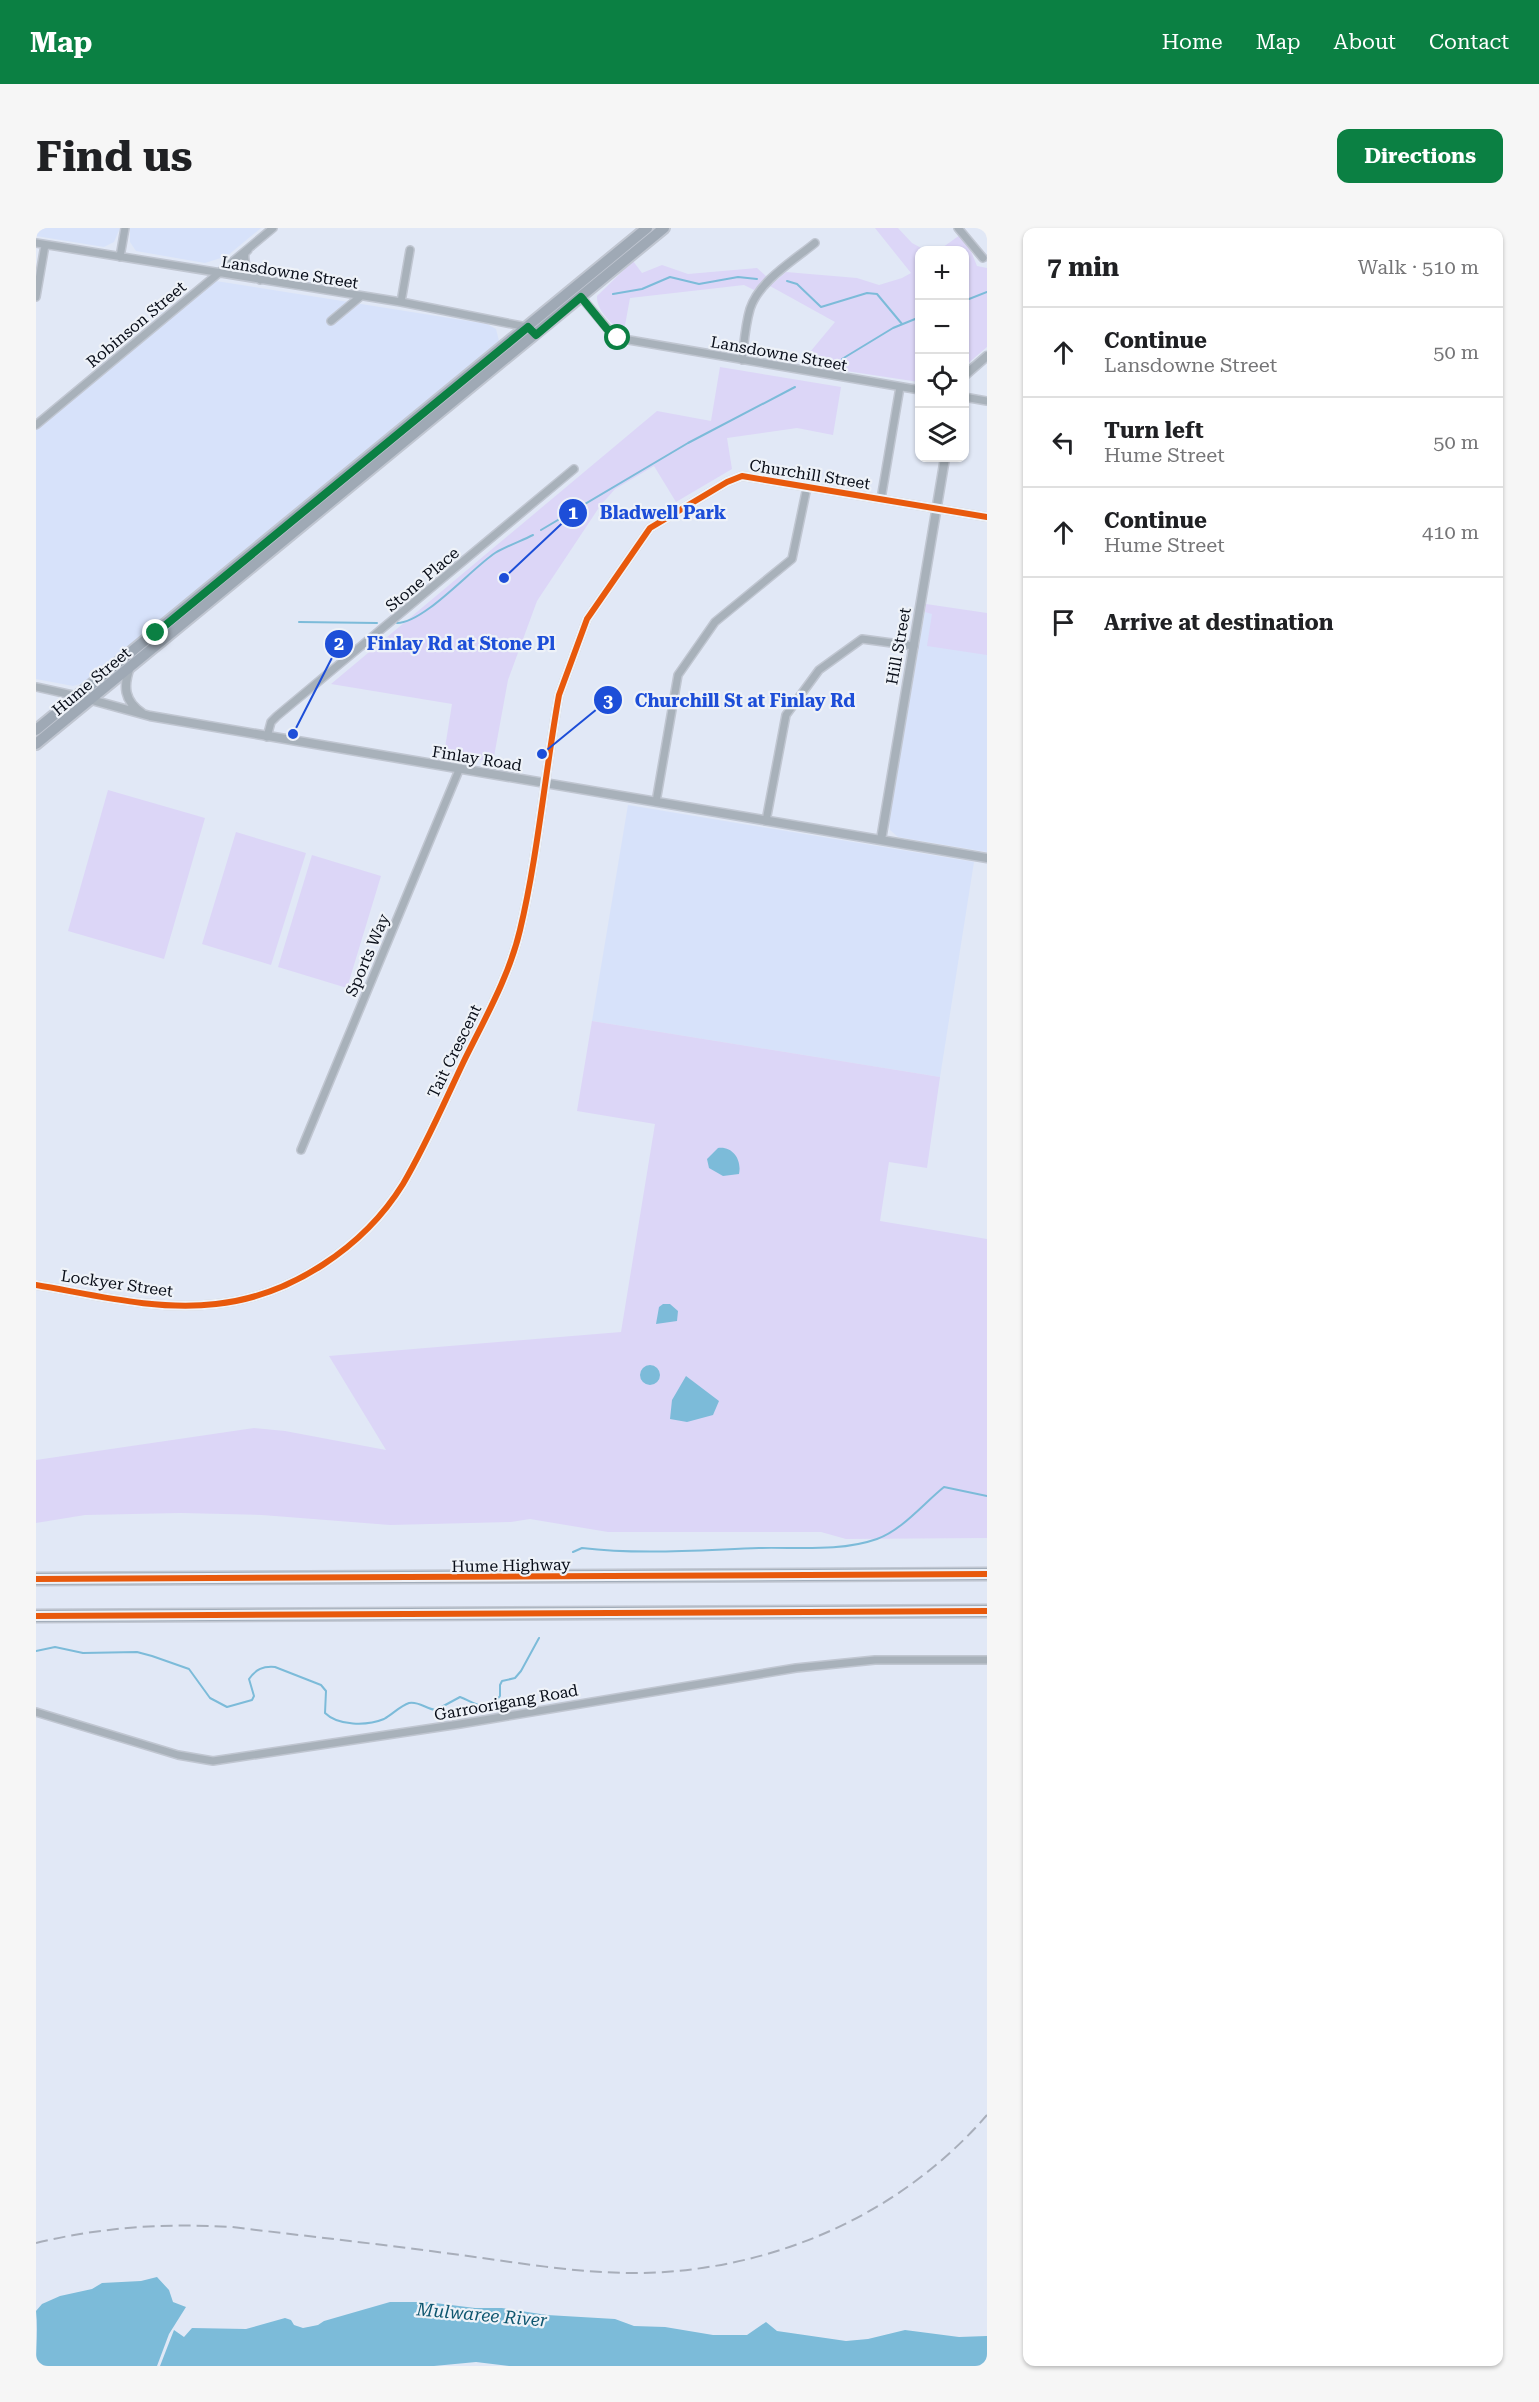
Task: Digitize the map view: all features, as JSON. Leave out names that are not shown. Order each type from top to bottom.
[{"type":"highway","name":"Hume Highway","points":[[36,1579],[987,1574]]},
{"type":"highway","points":[[36,1616],[987,1611]]},
{"type":"main road","name":"Hume Street","points":[[36,744],[532,331],[647,228]]},
{"type":"main road","name":"Hume Street","points":[[36,730],[532,331],[581,297],[664,228]]},
{"type":"street","points":[[120,257],[125,228]]},
{"type":"street","name":"Robinson Street","points":[[36,425],[273,228]]},
{"type":"street","points":[[958,228],[983,258]]},
{"type":"street","name":"Lansdowne Street","points":[[36,243],[218,275],[401,302],[532,331]]},
{"type":"street","points":[[742,360],[750,309],[756,296],[815,243]]},
{"type":"street","points":[[36,297],[45,244]]},
{"type":"street","points":[[254,244],[245,253],[244,258],[248,269],[260,280]]},
{"type":"street","points":[[401,302],[410,250]]},
{"type":"street","points":[[332,321],[361,296]]},
{"type":"street","name":"Lansdowne Street","points":[[581,297],[607,329],[618,338],[915,389]]},
{"type":"street","points":[[969,372],[987,356]]},
{"type":"street","points":[[881,499],[900,387]]},
{"type":"street","points":[[969,399],[987,401]]},
{"type":"street","name":"Hill Street","points":[[881,840],[944,462]]},
{"type":"street","name":"Stone Place","points":[[267,737],[271,722],[277,716],[574,469]]},
{"type":"street","name":"Churchill Street","points":[[544,784],[559,695],[581,633],[587,619],[650,528],[735,477],[750,477],[987,517]]},
{"type":"street","points":[[656,802],[678,675],[715,622],[792,559],[807,487]]},
{"type":"street","points":[[766,821],[783,721],[809,681],[862,639],[914,646]]},
{"type":"street","points":[[130,667],[126,677],[126,694],[133,706],[150,716]]},
{"type":"street","name":"Finlay Road","points":[[36,687],[150,716],[987,858]]},
{"type":"street","name":"Sports Way","points":[[301,1150],[459,770]]},
{"type":"street","name":"Tait Crescent","points":[[298,1279],[325,1264],[370,1225],[402,1185],[422,1150],[513,955],[525,903],[544,784]]},
{"type":"street","name":"Lockyer Street","points":[[36,1286],[137,1302],[191,1306],[244,1299],[298,1279]]},
{"type":"street","name":"Garroorigang Road","points":[[36,1712],[189,1758],[213,1761],[796,1668],[875,1660],[987,1660]]},
{"type":"shaded area","points":[[36,228],[120,228],[114,242],[104,247],[36,236]]},
{"type":"shaded area","points":[[130,228],[261,228],[227,256],[205,263],[136,251],[130,242]]},
{"type":"shaded area","points":[[875,228],[898,228],[918,246],[915,246],[915,381],[800,364],[835,322],[770,286],[786,272],[857,278],[879,285],[911,273]]},
{"type":"shaded area","points":[[960,235],[969,246],[945,246]]},
{"type":"shaded area","points":[[969,246],[977,266],[987,268],[987,347],[969,363]]},
{"type":"shaded area","points":[[633,261],[642,273],[662,265],[688,274],[757,268],[767,277],[754,290],[744,285],[630,298],[624,331],[606,317],[599,307],[597,296]]},
{"type":"shaded area","points":[[216,281],[487,324],[496,329],[499,341],[86,682],[73,686],[36,679],[36,429],[207,286]]},
{"type":"shaded area","points":[[720,367],[841,387],[833,435],[797,428],[727,438],[732,469],[676,502],[654,466],[615,489],[600,506],[537,601],[508,680],[493,762],[444,754],[452,704],[331,684],[657,411],[711,421]]},
{"type":"shaded area","points":[[926,604],[987,613],[987,655],[927,646],[932,614],[925,612]]},
{"type":"shaded area","points":[[925,612],[987,621],[987,852],[898,837],[890,830],[889,818]]},
{"type":"shaded area","points":[[108,790],[205,818],[164,959],[68,931]]},
{"type":"shaded area","points":[[628,805],[974,862],[940,1077],[592,1021]]},
{"type":"shaded area","points":[[236,832],[306,853],[271,965],[202,944]]},
{"type":"shaded area","points":[[312,855],[381,876],[347,988],[278,967]]},
{"type":"shaded area","points":[[592,1021],[940,1077],[927,1168],[889,1162],[880,1221],[987,1239],[987,1538],[846,1539],[821,1532],[608,1532],[530,1519],[511,1522],[390,1525],[262,1515],[181,1513],[85,1515],[36,1523],[36,1460],[254,1428],[285,1431],[386,1450],[329,1356],[621,1332],[655,1124],[577,1111]]},
{"type":"water","points":[[718,1148],[728,1149],[735,1155],[738,1159],[739,1174],[723,1176],[709,1168],[707,1159]]},
{"type":"water","points":[[663,1304],[670,1304],[678,1311],[677,1321],[656,1324],[659,1307]]},
{"type":"water","points":[[646,1365],[654,1365],[660,1371],[660,1379],[654,1385],[646,1385],[640,1379],[640,1371]]},
{"type":"water","points":[[686,1376],[719,1401],[713,1415],[687,1422],[670,1419],[672,1400]]},
{"type":"water","points":[[157,2277],[169,2290],[173,2302],[186,2307],[169,2334],[157,2366],[36,2366],[36,2311],[42,2304],[60,2296],[92,2289],[102,2283],[141,2281]]},
{"type":"water","name":"Mulwaree River","points":[[390,2302],[427,2302],[475,2308],[502,2308],[547,2315],[615,2319],[634,2326],[665,2327],[713,2335],[747,2335],[766,2322],[777,2331],[846,2341],[868,2339],[905,2330],[959,2337],[987,2336],[987,2366],[509,2366],[476,2362],[434,2366],[160,2366],[174,2330],[184,2337],[192,2328],[246,2329],[285,2318],[303,2328]]},
{"type":"waterway","points":[[613,294],[642,289],[670,277],[699,284],[738,277],[757,279]]},
{"type":"waterway","points":[[787,281],[797,284],[821,307],[867,293],[877,294],[902,324]]},
{"type":"waterway","points":[[967,300],[987,292]]},
{"type":"waterway","points":[[842,359],[893,328],[915,319]]},
{"type":"waterway","points":[[541,530],[688,443],[795,387]]},
{"type":"waterway","points":[[397,623],[408,621],[434,605],[495,553],[533,535]]},
{"type":"waterway","points":[[299,622],[377,623]]},
{"type":"waterway","points":[[573,1552],[582,1548],[648,1552],[848,1546],[886,1535],[912,1516],[944,1487],[987,1496]]},
{"type":"waterway","points":[[36,1651],[55,1647],[83,1653],[137,1652],[152,1656],[189,1669],[210,1698],[227,1707],[252,1700],[254,1696],[249,1679],[260,1669],[275,1667],[321,1685],[326,1691],[325,1713],[331,1717],[353,1724],[361,1724],[384,1719],[409,1703],[436,1710],[460,1697],[480,1706],[490,1705],[500,1696],[502,1681],[515,1678],[521,1671],[539,1638]]},
{"type":"railway","points":[[36,2243],[85,2233],[134,2227],[207,2226],[342,2240],[571,2270],[642,2273],[691,2269],[739,2261],[786,2248],[831,2230],[874,2208],[915,2181],[953,2150],[987,2115]]},
{"type":"cycle path","points":[[36,1285],[148,1304],[193,1306],[244,1299],[271,1291],[323,1265],[346,1248],[387,1207],[403,1184],[427,1139],[509,965],[520,930],[532,872],[559,695],[587,619],[650,528],[727,482],[742,476],[987,517]]},
{"type":"cycle path","points":[[36,1579],[987,1574]]},
{"type":"cycle path","points":[[36,1616],[987,1611]]},
{"type":"place","name":"Bladwell Park","points":[[504,578]]},
{"type":"place","name":"Finlay Rd at Stone Pl","points":[[293,734]]},
{"type":"place","name":"Churchill St at Finlay Rd","points":[[542,754]]},
{"type":"route","points":[[156,633],[528,327],[536,335],[581,297],[607,329],[618,338]]}]
